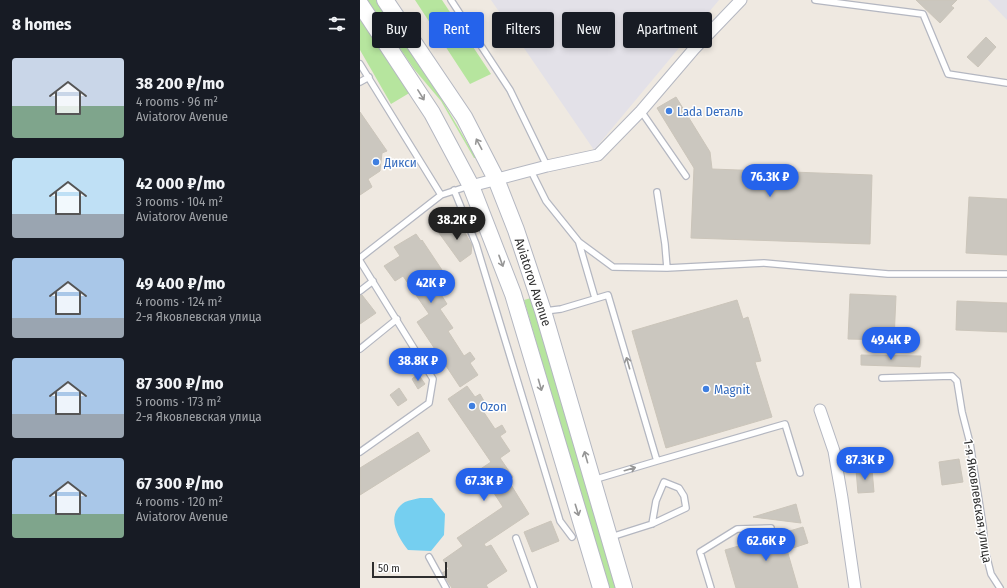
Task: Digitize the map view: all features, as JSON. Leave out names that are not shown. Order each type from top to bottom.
[{"type":"main road","name":"Aviatorov Avenue","points":[[385,0],[464,117],[496,179],[521,245],[543,311],[624,588]]},
{"type":"main road","name":"Aviatorov Avenue","points":[[360,4],[432,113],[471,186],[513,294],[601,588]]},
{"type":"street","points":[[471,186],[547,166],[598,155],[641,111],[694,49],[741,0]]},
{"type":"street","points":[[820,410],[835,459],[855,588]]},
{"type":"lane","points":[[451,0],[510,90],[547,166]]},
{"type":"lane","points":[[816,0],[923,14],[948,74],[1007,83]]},
{"type":"lane","points":[[360,64],[441,195]]},
{"type":"lane","points":[[360,82],[368,77]]},
{"type":"lane","points":[[641,111],[686,176]]},
{"type":"lane","points":[[531,171],[546,201],[579,242],[613,267],[667,268],[764,263],[888,274],[1007,274]]},
{"type":"lane","points":[[360,258],[441,195],[471,186]]},
{"type":"lane","points":[[454,190],[476,244],[560,521],[572,537]]},
{"type":"lane","points":[[657,192],[667,268]]},
{"type":"lane","points":[[579,242],[595,298]]},
{"type":"lane","points":[[360,261],[398,319],[433,379],[429,403],[360,452]]},
{"type":"lane","points":[[360,290],[373,281]]},
{"type":"lane","points":[[543,311],[560,309],[608,295],[657,461]]},
{"type":"lane","points":[[360,348],[398,319]]},
{"type":"lane","name":"1-я Яковлевская улица","points":[[882,378],[952,376],[957,381],[962,412],[970,444],[983,526],[985,550],[991,574],[1000,588]]},
{"type":"lane","points":[[592,480],[785,424],[800,473]]},
{"type":"lane","points":[[609,538],[652,524],[686,508],[684,496],[680,488],[664,482],[656,501],[652,524]]},
{"type":"lane","points":[[711,588],[700,552],[737,529],[771,528]]},
{"type":"lane","points":[[516,538],[534,588]]},
{"type":"lane","points":[[429,557],[446,588]]},
{"type":"shaded area","points":[[491,0],[719,0],[709,12],[623,12],[623,48],[679,48],[594,150],[524,48],[554,48],[554,12],[499,12]]},
{"type":"shaded area","points":[[988,0],[1007,0],[1007,20]]},
{"type":"green space","points":[[367,0],[376,0],[384,12],[375,12]]},
{"type":"green space","points":[[415,0],[442,0],[450,12],[429,12],[429,21]]},
{"type":"green space","points":[[360,15],[372,33],[372,48],[382,48],[411,92],[391,104],[360,50]]},
{"type":"green space","points":[[400,48],[408,48],[441,98],[476,158],[474,158],[441,101],[414,69]]},
{"type":"green space","points":[[446,48],[474,48],[491,74],[470,84]]},
{"type":"green space","points":[[531,298],[616,588],[608,588],[524,300]]},
{"type":"water","points":[[420,498],[432,498],[445,514],[444,535],[431,551],[408,550],[400,538],[395,526],[395,513],[399,507],[405,502]]},
{"type":"building","points":[[916,0],[957,0],[951,6],[954,8],[940,23]]},
{"type":"building","points":[[986,37],[996,47],[978,67],[967,57]]},
{"type":"building","points":[[676,97],[710,152],[712,169],[872,175],[870,244],[691,238],[694,168],[657,108]]},
{"type":"building","points":[[360,112],[387,151],[382,153],[380,171],[368,179],[372,187],[360,195]]},
{"type":"building","points":[[969,197],[1007,199],[1007,255],[966,253]]},
{"type":"building","points":[[458,221],[472,245],[471,254],[460,262],[439,233]]},
{"type":"building","points":[[416,234],[421,241],[422,240],[444,273],[437,277],[443,286],[438,290],[447,304],[440,309],[453,328],[448,331],[464,356],[470,352],[475,359],[470,363],[478,375],[460,387],[417,322],[429,314],[403,276],[395,281],[384,266],[400,256],[394,247]]},
{"type":"building","points":[[850,294],[896,296],[894,340],[848,339]]},
{"type":"building","points":[[360,295],[362,295],[376,313],[360,324]]},
{"type":"building","name":"Magnit","points":[[737,300],[743,319],[748,317],[761,361],[755,362],[772,417],[666,448],[632,331]]},
{"type":"building","points":[[957,301],[1007,303],[1007,332],[956,330]]},
{"type":"building","points":[[861,355],[921,356],[920,367],[861,365]]},
{"type":"building","points":[[418,374],[425,384],[418,389],[412,379]]},
{"type":"building","points":[[467,386],[475,397],[480,394],[484,401],[479,405],[495,429],[502,425],[506,432],[500,436],[510,451],[500,458],[513,477],[508,480],[529,514],[484,544],[486,547],[491,545],[507,571],[486,585],[488,588],[452,588],[442,573],[449,569],[443,560],[463,546],[457,538],[503,507],[479,470],[491,462],[448,399]]},
{"type":"building","points":[[399,388],[407,400],[398,406],[390,395]]},
{"type":"building","points":[[418,432],[430,451],[360,495],[360,468]]},
{"type":"building","points":[[959,459],[963,482],[942,485],[939,462]]},
{"type":"building","points":[[872,469],[874,492],[858,493],[856,470]]},
{"type":"building","points":[[796,504],[801,523],[753,517]]},
{"type":"building","points":[[551,521],[559,541],[532,552],[524,532]]},
{"type":"building","points":[[803,527],[808,543],[787,550],[798,588],[736,588],[725,550]]},
{"type":"place","name":"Lada Dеталь","points":[[669,111]]},
{"type":"place","name":"Дикси","points":[[376,162]]},
{"type":"place","name":"Magnit","points":[[706,389]]},
{"type":"place","name":"Ozon","points":[[472,406]]}]
